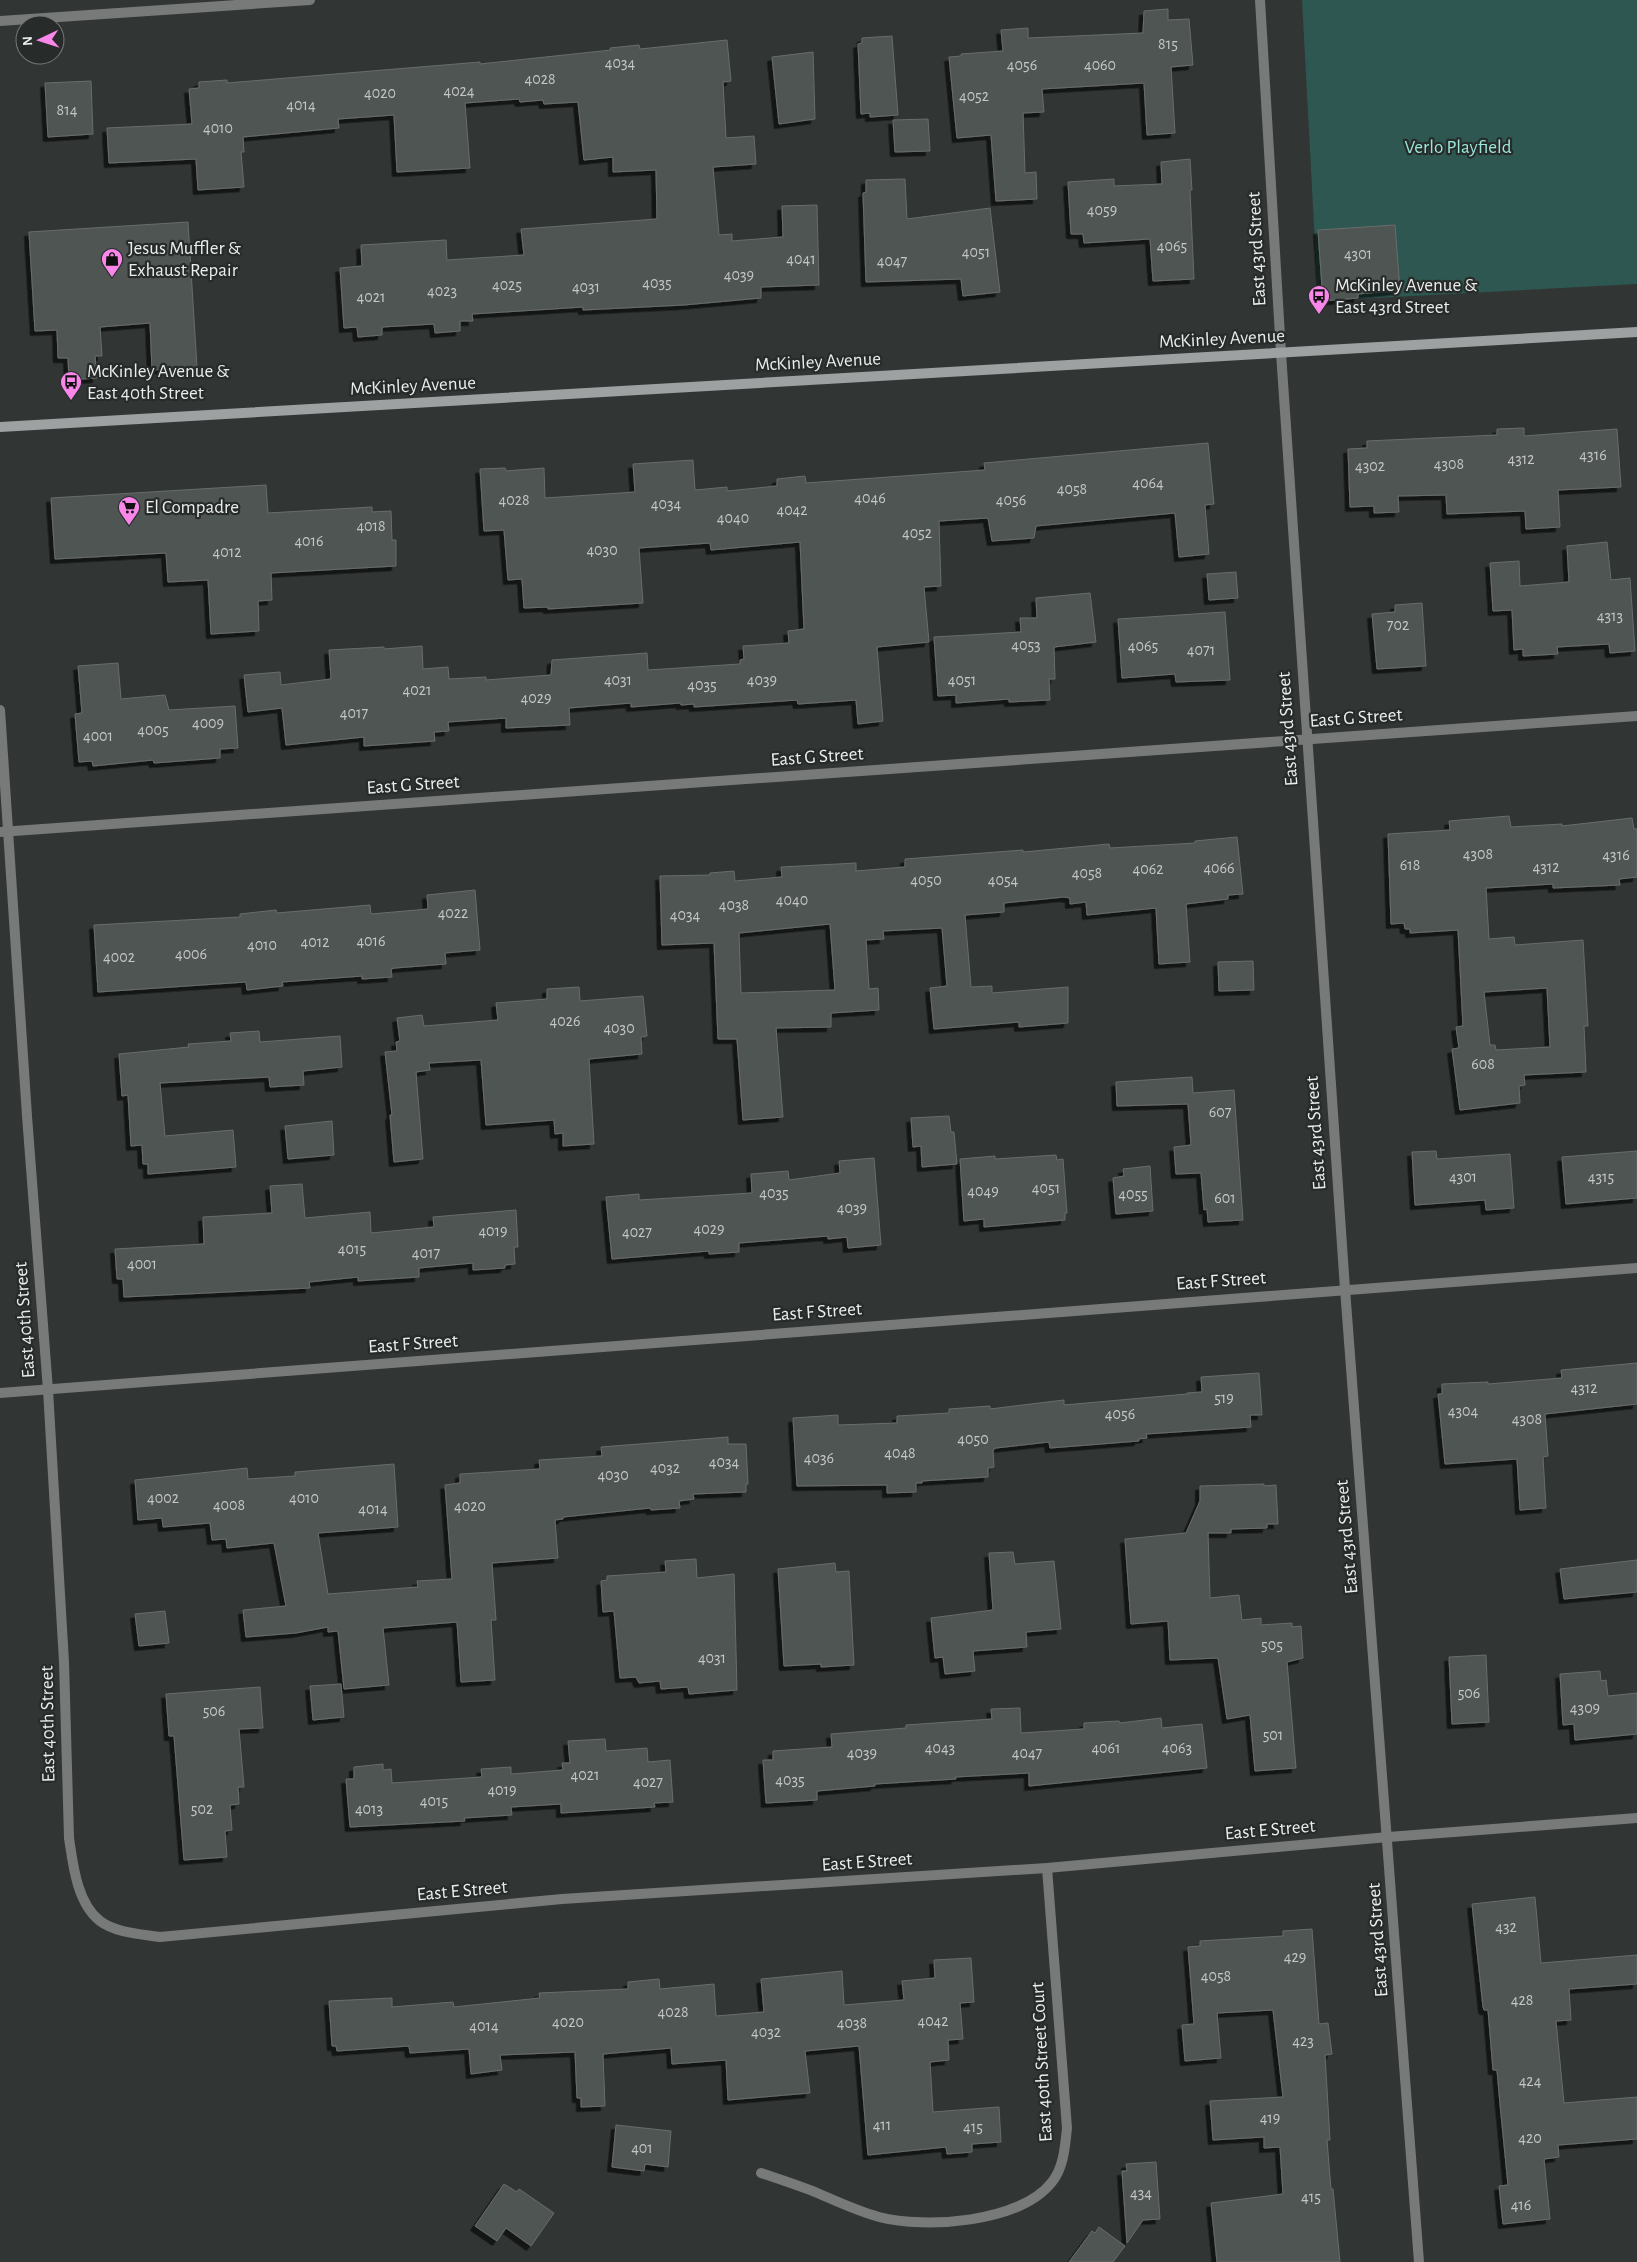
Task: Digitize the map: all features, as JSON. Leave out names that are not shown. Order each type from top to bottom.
[{"type":"main road","name":"McKinley Avenue","points":[[0,427],[1637,332]]},
{"type":"street","points":[[0,21],[310,0]]},
{"type":"street","name":"East 43rd Street","points":[[1260,0],[1306,740],[1345,1289],[1419,2262]]},
{"type":"street","name":"East 40th Street","points":[[0,710],[4,831],[48,1390],[64,1662],[69,1838],[73,1867],[81,1893],[89,1909],[101,1921]]},
{"type":"street","name":"East G Street","points":[[4,831],[1637,716]]},
{"type":"street","name":"East F Street","points":[[0,1393],[1637,1268]]},
{"type":"street","name":"East E Street","points":[[101,1921],[130,1933],[160,1936],[562,1899],[1047,1868],[1388,1837],[1637,1818]]},
{"type":"street","name":"East 40th Street Court","points":[[761,2172],[878,2217],[921,2223],[986,2216],[1002,2212],[1035,2197],[1053,2182],[1062,2161],[1067,2128],[1047,1868]]},
{"type":"green space","name":"Verlo Playfield","points":[[1302,0],[1637,0],[1637,284],[1318,301]]},
{"type":"building","points":[[1168,9],[1168,20],[1189,19],[1193,65],[1171,67],[1175,133],[1147,135],[1144,83],[1042,89],[1044,112],[1023,113],[1025,173],[1036,172],[1037,199],[996,201],[991,135],[957,138],[949,57],[961,56],[961,54],[1003,51],[1001,30],[1028,28],[1028,38],[1143,33],[1144,11]]},
{"type":"building","points":[[892,36],[898,115],[870,117],[870,113],[861,114],[858,44],[862,43],[862,38]]},
{"type":"building","points":[[727,40],[731,81],[723,82],[726,138],[754,136],[756,164],[713,167],[719,235],[732,234],[732,241],[783,237],[782,206],[817,205],[819,285],[761,287],[761,298],[684,305],[583,310],[583,307],[472,314],[473,321],[460,321],[460,331],[435,333],[434,324],[382,327],[382,335],[358,337],[357,327],[344,328],[340,268],[362,266],[361,245],[446,240],[447,260],[524,255],[521,229],[657,219],[656,170],[613,172],[613,157],[584,160],[578,102],[544,104],[543,100],[520,102],[519,99],[465,103],[470,168],[397,172],[394,115],[338,119],[339,128],[243,137],[244,152],[241,152],[244,187],[198,190],[196,159],[109,163],[107,128],[192,124],[189,89],[199,88],[199,82],[227,80],[227,83],[480,62],[480,64],[611,50],[610,48],[639,45],[640,49]]},
{"type":"building","points":[[813,52],[815,119],[779,124],[772,57]]},
{"type":"building","points":[[91,81],[93,134],[48,137],[45,83]]},
{"type":"building","points":[[928,119],[930,151],[895,152],[893,120]]},
{"type":"building","points":[[1190,159],[1194,279],[1153,281],[1150,239],[1084,243],[1083,234],[1071,234],[1068,182],[1114,179],[1114,186],[1162,184],[1161,162]]},
{"type":"building","points":[[905,179],[907,219],[990,208],[1000,292],[963,296],[961,279],[866,282],[863,193],[866,192],[866,180]]},
{"type":"building","name":"Jesus Muffler & Exhaust Repair","points":[[188,222],[197,367],[152,370],[150,323],[100,327],[102,356],[95,356],[97,378],[69,380],[68,358],[58,358],[57,330],[35,331],[29,232]]},
{"type":"building","points":[[1395,225],[1400,290],[1358,294],[1358,298],[1323,301],[1318,230]]},
{"type":"building","points":[[1524,428],[1524,436],[1617,429],[1621,487],[1558,490],[1560,527],[1526,529],[1525,511],[1447,514],[1446,495],[1398,496],[1399,512],[1374,513],[1374,506],[1350,507],[1348,449],[1367,448],[1367,441],[1497,435],[1497,429]]},
{"type":"building","points":[[1208,443],[1214,504],[1205,505],[1209,554],[1179,557],[1175,513],[1036,526],[1034,538],[992,541],[988,518],[939,521],[941,586],[924,587],[929,642],[877,647],[883,721],[858,724],[856,700],[798,704],[797,700],[694,707],[694,704],[681,705],[680,703],[631,707],[631,703],[569,708],[570,725],[506,728],[506,718],[448,722],[449,731],[434,732],[435,741],[364,746],[364,737],[286,745],[282,708],[248,712],[244,675],[280,672],[281,685],[331,679],[329,650],[422,646],[423,669],[448,667],[449,679],[486,677],[486,680],[551,675],[552,660],[647,653],[648,670],[740,664],[740,660],[744,659],[743,646],[789,643],[788,631],[804,629],[800,542],[711,550],[710,543],[639,548],[643,603],[548,609],[548,607],[524,608],[522,579],[508,580],[504,530],[484,531],[480,469],[505,468],[506,471],[544,468],[545,498],[635,492],[633,464],[693,460],[695,490],[727,487],[727,491],[777,486],[777,479],[805,476],[806,483],[985,470],[984,463]]},
{"type":"building","points":[[266,485],[268,513],[372,507],[372,512],[391,511],[392,540],[396,540],[396,566],[271,573],[272,600],[258,601],[259,631],[211,634],[208,580],[168,582],[166,553],[55,559],[51,498]]},
{"type":"building","points":[[1607,542],[1611,580],[1630,578],[1635,651],[1610,653],[1609,644],[1557,647],[1558,654],[1523,656],[1523,649],[1514,650],[1512,610],[1493,611],[1490,563],[1519,561],[1520,586],[1569,582],[1567,546]]},
{"type":"building","points":[[1236,572],[1238,598],[1209,600],[1207,574]]},
{"type":"building","points":[[1090,593],[1096,642],[1054,647],[1055,679],[1049,679],[1050,700],[1009,702],[1009,699],[956,703],[956,695],[938,696],[934,637],[1021,632],[1020,618],[1037,618],[1036,598]]},
{"type":"building","points":[[1422,603],[1426,666],[1377,669],[1372,614],[1395,612],[1395,605]]},
{"type":"building","points":[[1225,612],[1230,680],[1176,682],[1175,674],[1122,678],[1118,619]]},
{"type":"building","points":[[118,663],[121,699],[165,695],[169,710],[235,706],[238,748],[220,749],[220,758],[154,763],[153,760],[93,766],[92,761],[79,762],[75,714],[82,713],[78,666]]},
{"type":"building","points":[[1509,816],[1511,827],[1562,824],[1562,826],[1632,818],[1634,829],[1637,829],[1637,877],[1619,879],[1620,885],[1553,888],[1553,884],[1486,888],[1489,939],[1514,937],[1515,945],[1583,940],[1588,1026],[1584,1026],[1586,1072],[1524,1075],[1525,1085],[1519,1086],[1520,1103],[1460,1110],[1452,1049],[1459,1048],[1456,1027],[1463,1026],[1458,930],[1410,933],[1410,929],[1405,929],[1404,923],[1391,924],[1388,834],[1450,830],[1449,821]],"holes":[[[1547,988],[1550,1047],[1496,1050],[1495,1045],[1490,1045],[1484,992]]]},
{"type":"building","points":[[1237,837],[1243,894],[1228,895],[1228,899],[1186,904],[1190,962],[1159,964],[1156,908],[1087,915],[1086,902],[1070,904],[1070,898],[1064,897],[1004,903],[1004,912],[965,915],[971,987],[992,986],[992,993],[1068,987],[1068,1023],[1019,1027],[1019,1022],[934,1029],[930,988],[947,986],[942,928],[883,931],[884,939],[866,940],[869,989],[878,988],[879,1010],[831,1013],[831,1027],[776,1028],[783,1117],[743,1120],[737,1039],[718,1039],[714,943],[662,945],[660,876],[710,875],[710,873],[734,871],[735,881],[782,877],[781,867],[856,863],[856,871],[905,867],[905,859],[1023,850],[1023,852],[1109,844],[1110,848],[1195,843],[1195,841]],"holes":[[[830,924],[835,990],[741,993],[739,933]]]},
{"type":"building","points":[[475,890],[480,950],[445,953],[446,964],[395,968],[391,969],[392,977],[362,979],[362,976],[282,982],[283,986],[247,990],[246,982],[98,992],[94,925],[240,917],[240,914],[276,910],[277,913],[370,905],[371,914],[428,909],[427,895]]},
{"type":"building","points":[[1253,961],[1254,990],[1219,991],[1218,962]]},
{"type":"building","points":[[579,987],[580,1001],[643,996],[647,1036],[641,1037],[642,1054],[589,1059],[594,1144],[563,1146],[563,1133],[555,1134],[554,1120],[486,1125],[481,1060],[429,1063],[430,1070],[416,1072],[423,1159],[394,1162],[390,1115],[392,1115],[385,1052],[397,1051],[396,1042],[400,1041],[397,1018],[422,1015],[424,1026],[498,1020],[496,1003],[547,999],[547,989]]},
{"type":"building","points":[[259,1031],[260,1042],[340,1036],[342,1067],[303,1071],[304,1085],[270,1087],[269,1077],[160,1083],[165,1136],[233,1130],[236,1167],[148,1174],[148,1164],[143,1164],[142,1145],[131,1146],[128,1095],[122,1096],[119,1054],[189,1047],[188,1044],[231,1041],[230,1033]]},
{"type":"building","points":[[1192,1077],[1193,1093],[1234,1090],[1243,1220],[1208,1222],[1207,1209],[1204,1210],[1201,1173],[1176,1174],[1174,1147],[1191,1145],[1188,1104],[1117,1106],[1116,1082]]},
{"type":"building","points":[[949,1116],[951,1132],[954,1132],[957,1164],[922,1167],[921,1146],[913,1147],[911,1118]]},
{"type":"building","points":[[332,1121],[334,1155],[288,1159],[285,1126]]},
{"type":"building","points":[[1436,1151],[1437,1159],[1510,1154],[1514,1208],[1486,1210],[1485,1200],[1415,1205],[1412,1152]]},
{"type":"building","points":[[1637,1151],[1637,1198],[1566,1204],[1562,1157]]},
{"type":"building","points":[[1056,1155],[1057,1160],[1063,1159],[1067,1213],[1065,1213],[1065,1220],[984,1227],[984,1219],[964,1221],[960,1159],[995,1156],[995,1159]]},
{"type":"building","points":[[874,1158],[881,1245],[848,1248],[847,1237],[828,1239],[828,1236],[739,1243],[739,1252],[709,1254],[709,1251],[612,1259],[606,1197],[639,1194],[639,1200],[752,1193],[751,1174],[788,1171],[789,1180],[840,1173],[839,1161]]},
{"type":"building","points":[[1150,1166],[1153,1211],[1116,1214],[1113,1178],[1124,1176],[1123,1169]]},
{"type":"building","points":[[302,1184],[305,1218],[370,1212],[371,1233],[434,1227],[433,1217],[516,1210],[518,1247],[514,1247],[515,1264],[505,1265],[505,1268],[473,1270],[473,1263],[419,1268],[419,1277],[358,1281],[358,1277],[309,1282],[310,1288],[124,1297],[123,1279],[117,1279],[115,1249],[204,1244],[203,1217],[272,1213],[270,1186]]},
{"type":"building","points":[[1637,1363],[1637,1404],[1545,1414],[1548,1456],[1543,1457],[1546,1508],[1520,1510],[1517,1459],[1445,1464],[1438,1394],[1442,1394],[1442,1384],[1488,1382],[1488,1384],[1562,1378],[1561,1370]]},
{"type":"building","points":[[1259,1373],[1262,1415],[1250,1415],[1251,1427],[1146,1434],[1147,1438],[1138,1439],[1139,1441],[1050,1448],[1049,1442],[996,1448],[993,1450],[994,1467],[988,1468],[988,1477],[922,1481],[922,1483],[916,1483],[916,1492],[887,1493],[887,1485],[797,1486],[793,1418],[838,1415],[838,1425],[897,1423],[897,1416],[949,1413],[949,1409],[990,1406],[990,1409],[1064,1400],[1064,1405],[1202,1392],[1201,1377]]},
{"type":"building","points":[[728,1437],[728,1444],[746,1444],[748,1484],[746,1484],[746,1492],[693,1494],[694,1499],[679,1501],[680,1508],[651,1510],[650,1508],[563,1517],[563,1519],[555,1520],[558,1558],[492,1563],[496,1620],[491,1620],[495,1680],[461,1682],[457,1622],[383,1628],[389,1685],[344,1689],[338,1631],[328,1632],[328,1627],[296,1633],[246,1637],[243,1610],[286,1606],[274,1543],[227,1548],[226,1539],[212,1540],[210,1523],[163,1527],[162,1518],[138,1520],[135,1480],[247,1468],[248,1479],[295,1476],[295,1472],[394,1464],[398,1527],[318,1533],[328,1594],[418,1587],[417,1581],[452,1579],[445,1485],[460,1483],[460,1474],[540,1469],[539,1460],[602,1456],[601,1447]]},
{"type":"building","points":[[1264,1484],[1264,1486],[1276,1485],[1278,1524],[1267,1524],[1267,1528],[1231,1529],[1231,1533],[1208,1533],[1210,1598],[1239,1595],[1242,1620],[1261,1618],[1261,1625],[1292,1623],[1292,1627],[1301,1626],[1303,1658],[1287,1662],[1296,1768],[1255,1771],[1250,1715],[1227,1719],[1218,1658],[1170,1660],[1168,1621],[1131,1624],[1125,1539],[1186,1533],[1200,1501],[1200,1486]]},
{"type":"building","points":[[1013,1552],[1015,1564],[1054,1561],[1061,1629],[1026,1632],[1027,1647],[973,1651],[975,1671],[945,1674],[943,1657],[935,1658],[931,1618],[993,1610],[989,1553]]},
{"type":"building","points":[[696,1559],[697,1578],[734,1574],[737,1690],[689,1694],[688,1687],[661,1689],[660,1681],[639,1683],[636,1677],[620,1678],[614,1611],[603,1612],[601,1581],[607,1580],[607,1576],[666,1572],[665,1561]]},
{"type":"building","points":[[1637,1560],[1637,1592],[1564,1599],[1560,1569]]},
{"type":"building","points":[[835,1563],[836,1572],[849,1571],[854,1665],[821,1667],[821,1664],[784,1666],[778,1569]]},
{"type":"building","points":[[165,1611],[169,1643],[139,1646],[135,1614]]},
{"type":"building","points":[[1486,1655],[1489,1722],[1452,1724],[1449,1657]]},
{"type":"building","points":[[1600,1671],[1601,1681],[1606,1680],[1608,1696],[1637,1693],[1637,1734],[1575,1740],[1574,1724],[1563,1725],[1560,1674]]},
{"type":"building","points":[[341,1684],[344,1717],[313,1720],[310,1686]]},
{"type":"building","points":[[260,1687],[263,1728],[239,1729],[244,1787],[238,1787],[239,1804],[230,1805],[232,1830],[225,1831],[227,1857],[184,1860],[174,1736],[169,1736],[166,1694]]},
{"type":"building","points":[[1020,1708],[1021,1733],[1084,1729],[1084,1723],[1119,1721],[1120,1723],[1161,1718],[1162,1728],[1202,1724],[1207,1768],[1029,1786],[1029,1773],[955,1777],[956,1779],[875,1784],[875,1786],[817,1791],[817,1800],[766,1803],[763,1760],[773,1760],[773,1751],[832,1747],[831,1734],[906,1728],[906,1725],[992,1719],[991,1709]]},
{"type":"building","points":[[605,1739],[606,1751],[647,1748],[648,1762],[670,1760],[673,1802],[654,1803],[655,1807],[561,1813],[561,1804],[511,1807],[512,1815],[464,1818],[465,1821],[350,1827],[346,1779],[354,1779],[354,1767],[383,1764],[383,1770],[391,1769],[392,1783],[482,1777],[481,1769],[511,1767],[511,1774],[563,1770],[562,1763],[570,1763],[568,1741]]},
{"type":"building","points":[[1535,1897],[1541,1963],[1637,1955],[1637,1984],[1569,1989],[1571,2020],[1556,2021],[1564,2103],[1637,2097],[1637,2139],[1558,2145],[1559,2157],[1544,2159],[1550,2219],[1503,2224],[1499,2186],[1508,2185],[1497,2070],[1493,2070],[1488,2010],[1484,2010],[1483,2007],[1472,1904]]},
{"type":"building","points":[[1312,1929],[1319,2024],[1328,2023],[1332,2054],[1325,2055],[1330,2140],[1327,2140],[1340,2262],[1217,2262],[1211,2203],[1283,2194],[1280,2147],[1264,2148],[1264,2137],[1213,2140],[1210,2101],[1283,2097],[1273,2010],[1217,2013],[1221,2058],[1185,2061],[1182,2025],[1194,2024],[1188,1947],[1200,1946],[1200,1941],[1283,1936],[1283,1931]]},
{"type":"building","points":[[971,1958],[974,2002],[960,2003],[963,2039],[948,2040],[949,2060],[930,2062],[933,2112],[999,2107],[1001,2142],[972,2144],[972,2152],[947,2154],[946,2147],[868,2155],[859,2046],[805,2051],[810,2093],[728,2100],[726,2060],[672,2064],[671,2048],[603,2054],[605,2106],[581,2107],[581,2098],[577,2098],[575,2052],[500,2055],[502,2070],[471,2074],[469,2049],[410,2053],[409,2046],[337,2051],[336,2046],[332,2046],[329,2001],[392,1998],[392,2007],[453,2002],[454,2007],[540,1998],[539,1993],[628,1989],[628,1982],[659,1979],[660,1989],[714,1984],[716,2016],[764,2012],[761,1979],[842,1971],[844,2005],[904,2000],[902,1981],[935,1978],[934,1960]]},
{"type":"building","points":[[616,2125],[671,2131],[668,2167],[645,2164],[644,2171],[612,2167]]},
{"type":"building","points":[[1156,2162],[1160,2219],[1143,2220],[1127,2243],[1122,2171],[1127,2171],[1126,2164]]},
{"type":"building","points":[[504,2184],[517,2192],[519,2189],[554,2213],[531,2246],[506,2228],[497,2241],[475,2226]]},
{"type":"building","points":[[1099,2227],[1125,2246],[1113,2262],[1069,2262],[1092,2231],[1095,2233]]},
{"type":"place","name":"Jesus Muffler & Exhaust Repair","points":[[112,278]]},
{"type":"place","name":"McKinley Avenue & East 43rd Street","points":[[1319,315]]},
{"type":"place","name":"McKinley Avenue & East 40th Street","points":[[71,401]]},
{"type":"place","name":"El Compadre","points":[[129,526]]}]
